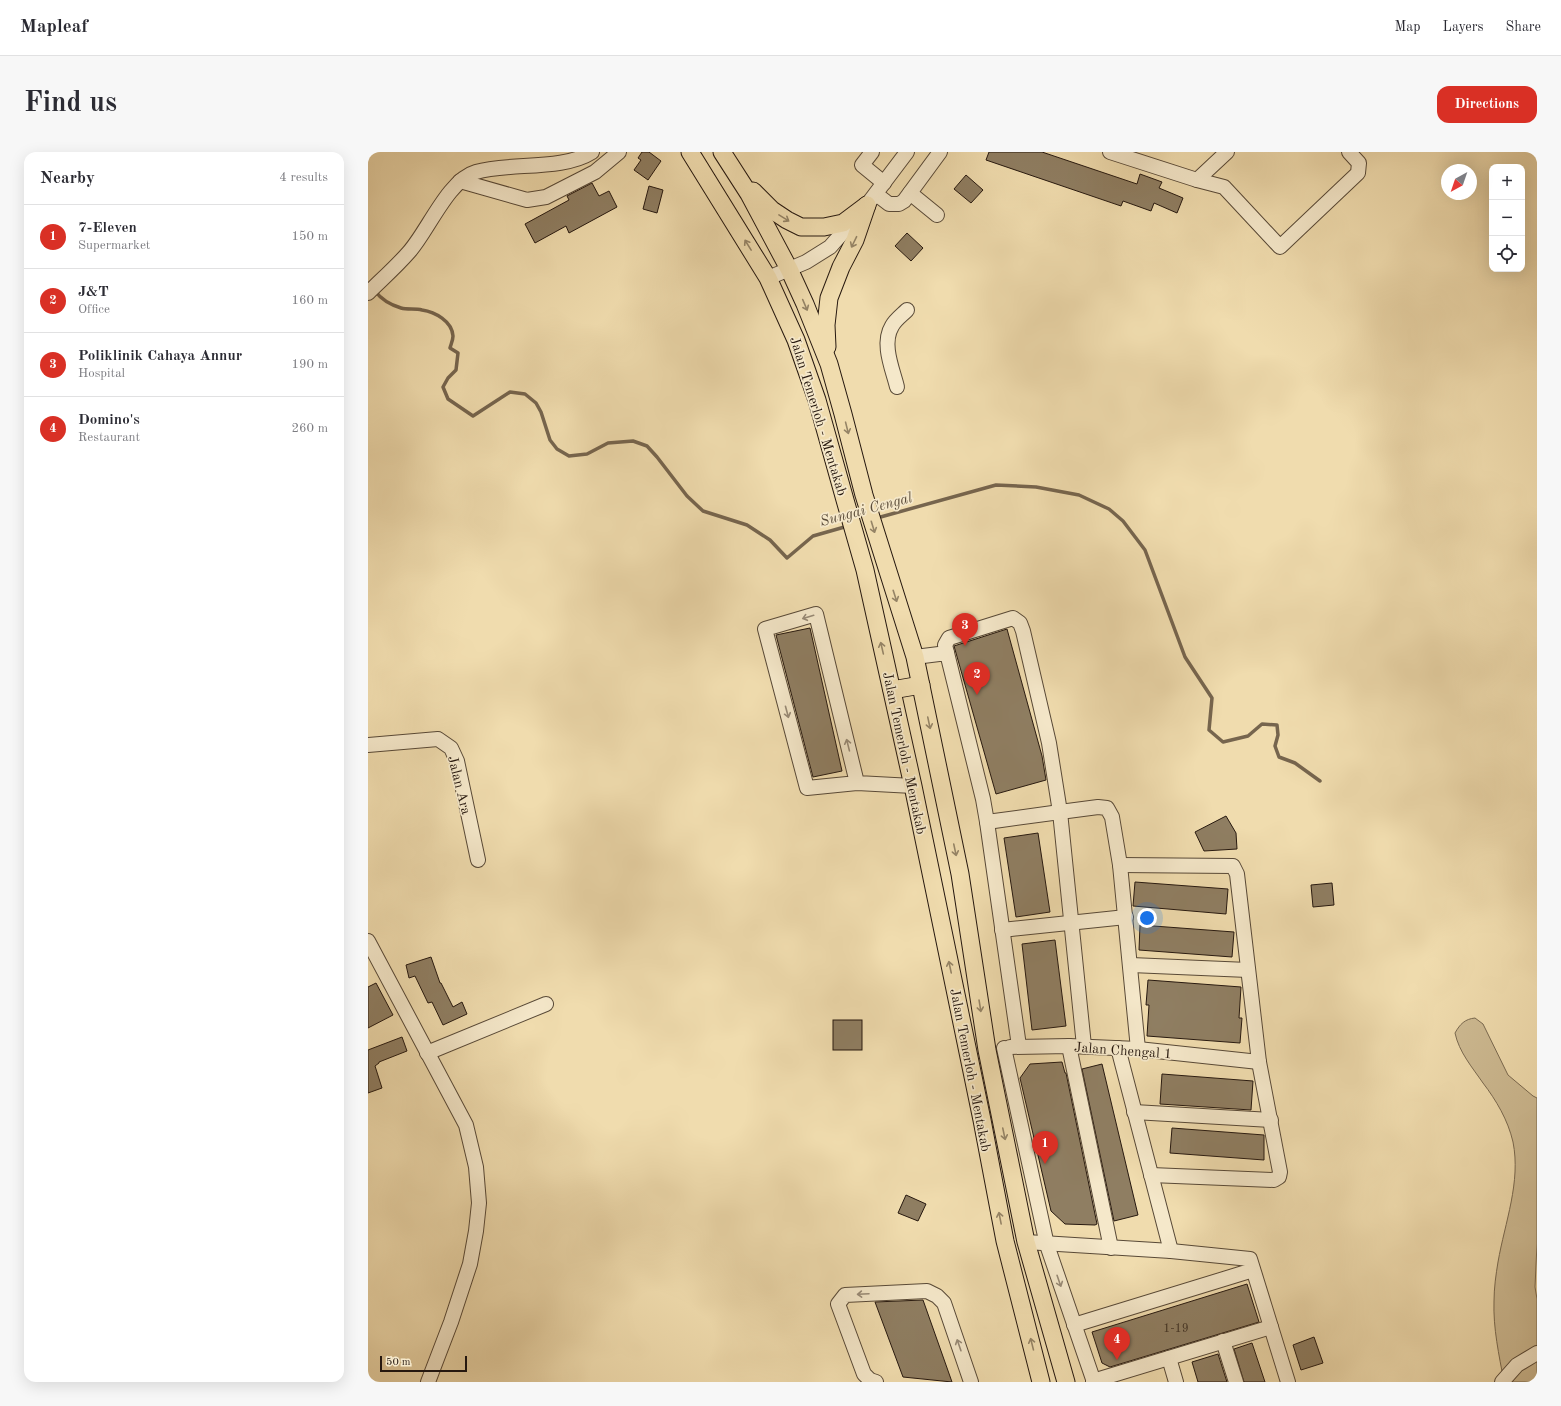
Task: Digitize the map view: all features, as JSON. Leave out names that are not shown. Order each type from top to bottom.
[{"type":"main road","name":"Jalan Temerloh - Mentakab","points":[[690,152],[768,278],[796,340],[817,400],[846,500],[863,564],[914,786],[982,1120],[1004,1241],[1041,1382]]},
{"type":"main road","name":"Jalan Temerloh - Mentakab","points":[[722,152],[749,194],[788,269],[805,304],[829,364],[864,495],[915,657],[960,874],[986,1050],[1026,1242],[1066,1382]]},
{"type":"main road","points":[[721,202],[732,207],[737,207],[740,204],[742,198],[735,172]]},
{"type":"main road","points":[[735,172],[772,210],[801,227],[824,227],[843,223],[876,194]]},
{"type":"main road","points":[[829,364],[826,325],[829,298],[841,267],[876,194]]},
{"type":"main road","points":[[892,690],[921,685]]},
{"type":"street","points":[[368,294],[410,252],[445,200],[460,181],[475,172],[563,162],[587,155],[592,152]]},
{"type":"street","points":[[460,181],[527,200],[546,197],[595,172],[619,152]]},
{"type":"street","points":[[872,152],[862,165],[876,194],[889,204],[899,204],[910,193],[940,152]]},
{"type":"street","points":[[768,278],[806,262],[830,247],[876,194],[907,152]]},
{"type":"street","points":[[1110,152],[1224,187],[1280,247],[1358,173],[1359,163],[1349,152]]},
{"type":"street","points":[[1198,180],[1227,152]]},
{"type":"street","points":[[910,193],[937,215]]},
{"type":"street","points":[[898,387],[889,356],[888,339],[892,326],[907,310]]},
{"type":"street","points":[[857,783],[816,614],[765,629],[806,788],[857,783],[914,786]]},
{"type":"street","points":[[1019,1046],[983,799],[946,645],[949,638],[1013,618],[1020,623],[1030,656],[1048,736],[1060,812],[1084,1046]]},
{"type":"street","points":[[915,657],[947,652]]},
{"type":"street","name":"Jalan Ara","points":[[368,745],[438,739],[451,748],[457,760],[478,860]]},
{"type":"street","points":[[987,822],[1098,807],[1107,808],[1112,817],[1120,865],[1131,965],[1138,1049]]},
{"type":"street","points":[[1120,865],[1233,866],[1237,874],[1259,1062],[1280,1172],[1279,1177],[1274,1180],[1151,1175]]},
{"type":"street","points":[[1002,930],[1126,916]]},
{"type":"street","points":[[370,949],[466,1125],[476,1167],[479,1203],[470,1264],[451,1322],[428,1382]]},
{"type":"street","points":[[1131,965],[1248,970]]},
{"type":"street","points":[[427,1053],[546,1004]]},
{"type":"street","name":"Jalan Chengal 1","points":[[986,1050],[1019,1046],[1084,1046],[1138,1049],[1259,1062]]},
{"type":"street","points":[[1069,1046],[1111,1248]]},
{"type":"street","points":[[1004,1048],[1047,1244],[1094,1382],[1271,1326]]},
{"type":"street","points":[[1118,1048],[1171,1251]]},
{"type":"street","points":[[1134,1112],[1271,1120]]},
{"type":"street","points":[[1026,1242],[1171,1251],[1250,1259],[1288,1382]]},
{"type":"street","points":[[1074,1325],[1253,1270]]},
{"type":"street","points":[[876,1382],[870,1380],[864,1374],[838,1304],[845,1295],[927,1291],[937,1296],[944,1304],[971,1382]]},
{"type":"street","points":[[1223,1341],[1236,1382]]},
{"type":"street","points":[[1502,1382],[1517,1365],[1537,1353]]},
{"type":"street","points":[[1169,1358],[1176,1382]]},
{"type":"shaded area","points":[[1475,1018],[1483,1024],[1508,1075],[1537,1098],[1537,1244],[1535,1287],[1537,1299],[1537,1382],[1504,1382],[1498,1352],[1494,1321],[1495,1286],[1498,1262],[1514,1187],[1515,1157],[1511,1134],[1505,1118],[1492,1096],[1466,1059],[1457,1040],[1455,1033],[1463,1022]]},
{"type":"building","points":[[642,152],[649,152],[661,161],[648,180],[634,170],[641,160],[638,158]]},
{"type":"building","points":[[989,152],[1042,152],[1137,184],[1140,174],[1162,182],[1159,188],[1183,198],[1177,213],[1154,203],[1151,211],[1123,201],[1121,206],[986,160]]},
{"type":"building","points":[[966,175],[983,190],[971,203],[954,189]]},
{"type":"building","points":[[592,183],[599,196],[609,191],[617,207],[569,233],[566,226],[535,243],[525,224],[569,200],[567,196]]},
{"type":"building","points":[[649,186],[663,190],[657,213],[643,209]]},
{"type":"building","points":[[907,233],[923,248],[911,261],[895,246]]},
{"type":"building","points":[[810,628],[842,771],[813,777],[776,635]]},
{"type":"building","points":[[1007,629],[1042,756],[1046,780],[996,794],[954,646]]},
{"type":"building","points":[[1226,816],[1236,833],[1237,849],[1204,851],[1195,832]]},
{"type":"building","points":[[1038,833],[1050,912],[1016,917],[1004,838]]},
{"type":"building","points":[[1135,882],[1228,889],[1226,914],[1133,906]]},
{"type":"building","points":[[1332,883],[1334,905],[1313,907],[1311,885]]},
{"type":"building","points":[[1140,925],[1234,932],[1232,957],[1139,950]]},
{"type":"building","points":[[1055,940],[1066,1026],[1032,1030],[1022,944]]},
{"type":"building","points":[[431,957],[440,983],[453,1007],[462,1002],[467,1014],[443,1025],[432,1002],[428,1003],[415,976],[409,978],[406,965]]},
{"type":"building","points":[[1148,980],[1241,987],[1239,1018],[1242,1018],[1240,1043],[1147,1036],[1149,1005],[1146,1005]]},
{"type":"building","points":[[376,983],[393,1015],[368,1028],[368,987]]},
{"type":"building","points":[[833,1020],[862,1020],[862,1050],[833,1050]]},
{"type":"building","points":[[402,1037],[407,1051],[379,1062],[375,1066],[382,1088],[368,1093],[368,1050]]},
{"type":"building","points":[[1062,1062],[1066,1073],[1097,1224],[1095,1225],[1065,1224],[1051,1211],[1020,1078],[1030,1064]]},
{"type":"building","points":[[1102,1064],[1138,1215],[1114,1221],[1082,1069]]},
{"type":"building","points":[[1162,1074],[1253,1081],[1251,1110],[1160,1104]]},
{"type":"building","points":[[1172,1128],[1264,1135],[1264,1160],[1170,1153]]},
{"type":"building","points":[[906,1195],[926,1204],[918,1221],[898,1213]]},
{"type":"building","points":[[1247,1284],[1259,1322],[1110,1367],[1102,1363],[1092,1332]]},
{"type":"building","points":[[923,1300],[952,1382],[903,1377],[875,1302]]},
{"type":"building","points":[[1314,1337],[1323,1363],[1301,1370],[1293,1345]]},
{"type":"building","points":[[1252,1343],[1265,1382],[1244,1382],[1234,1349]]},
{"type":"building","points":[[1218,1354],[1227,1382],[1198,1382],[1192,1362]]},
{"type":"waterway","name":"Sungai Cengal","points":[[375,291],[383,299],[394,305],[404,309],[419,309],[427,311],[442,318],[450,326],[453,336],[450,348],[458,353],[456,370],[448,378],[443,387],[448,399],[473,416],[510,392],[525,394],[536,403],[541,412],[550,440],[557,449],[569,456],[587,454],[608,443],[633,441],[647,446],[687,496],[703,511],[747,525],[770,540],[787,558],[813,536],[848,526]]},
{"type":"waterway","name":"Sungai Cengal","points":[[877,518],[996,485],[1036,487],[1079,495],[1109,509],[1123,521],[1145,550],[1185,657],[1212,698],[1209,730],[1223,742],[1248,736],[1262,724],[1277,725],[1278,735],[1275,746],[1279,757],[1295,763],[1320,781]]},
{"type":"place","name":"Poliklinik Cahaya Annur","points":[[965,646]]},
{"type":"place","name":"J&T","points":[[977,695]]},
{"type":"place","name":"7-Eleven","points":[[1045,1164]]},
{"type":"place","name":"Domino's","points":[[1117,1360]]}]
